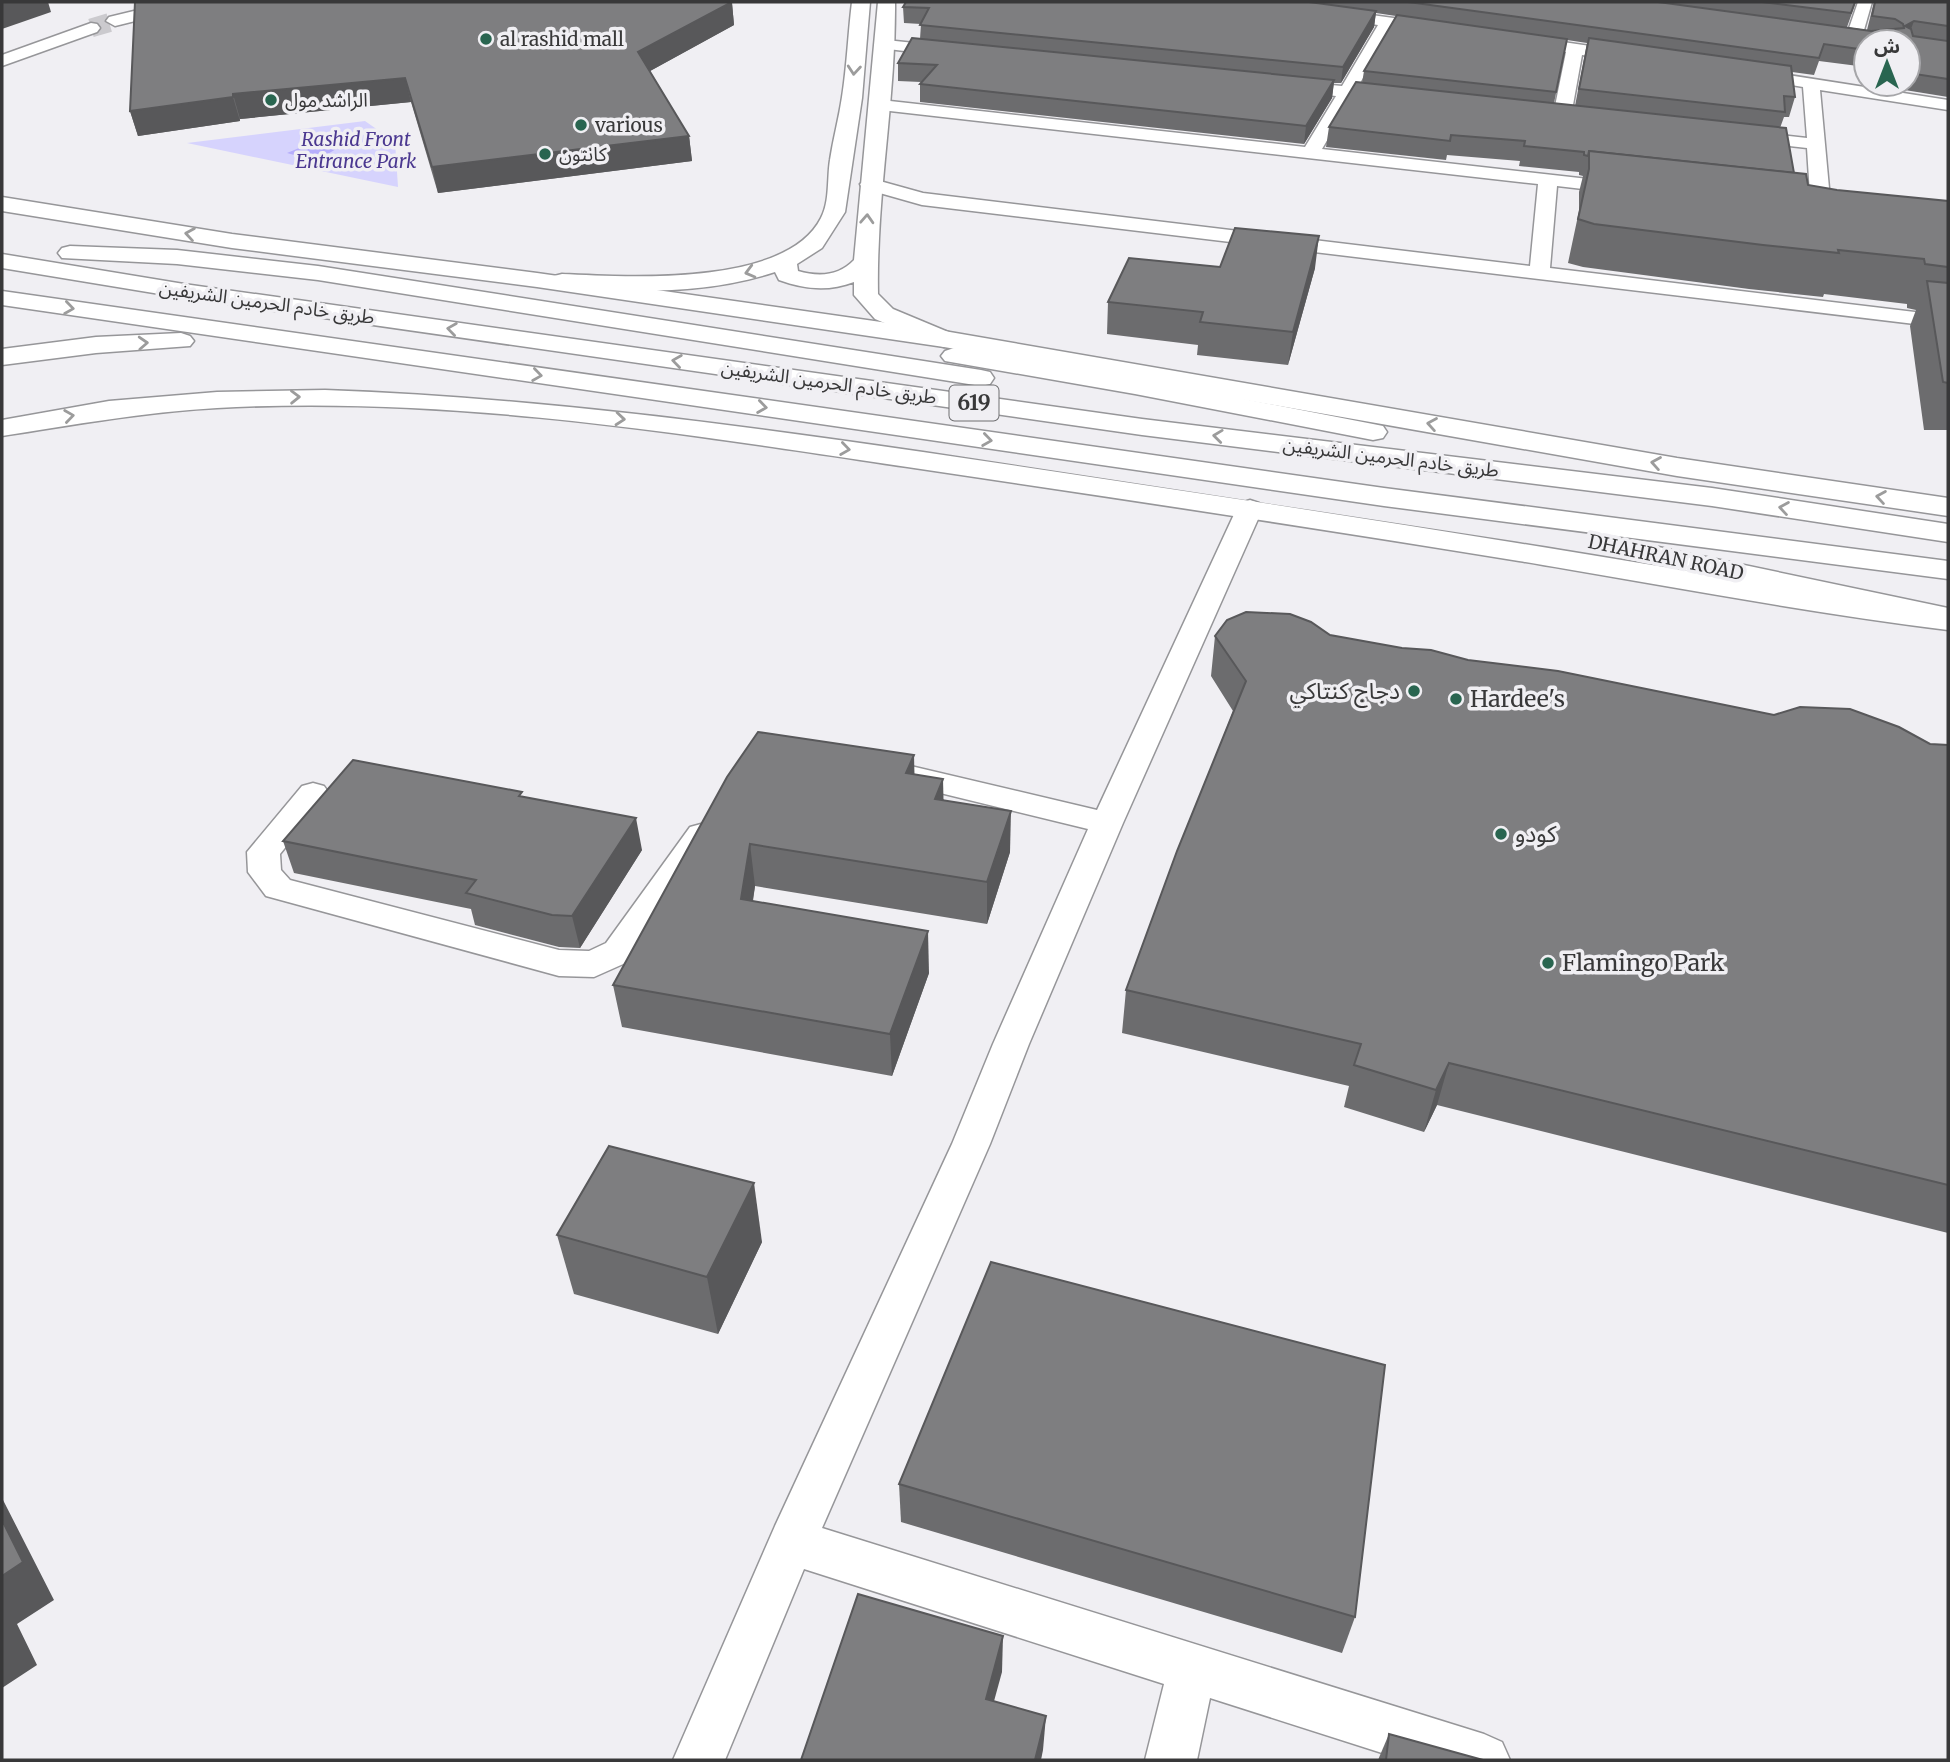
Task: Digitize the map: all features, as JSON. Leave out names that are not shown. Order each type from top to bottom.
[{"type":"main road","points":[[7,58],[89,22],[152,2]]},
{"type":"main road","points":[[537,280],[641,285],[706,281],[768,267],[791,257],[816,241],[833,218],[851,100],[861,2]]},
{"type":"main road","points":[[887,2],[881,105],[869,184],[866,295],[884,314],[944,339]]},
{"type":"main road","points":[[116,21],[183,4]]},
{"type":"main road","points":[[2,42],[63,23]]},
{"type":"main road","points":[[8,204],[1135,386],[1712,497]]},
{"type":"main road","points":[[232,240],[537,280],[944,339],[1676,467],[1948,508]]},
{"type":"main road","points":[[2,255],[91,253],[177,257],[318,273],[886,362],[1712,497]]},
{"type":"main road","points":[[791,257],[785,264],[787,275],[813,281],[853,276],[865,262]]},
{"type":"main road","name":"طريق خادم الحرمين الشريفين","points":[[2,261],[184,291],[1142,426],[1712,497],[1948,533]]},
{"type":"main road","name":"طريق خادم الحرمين الشريفين","points":[[2,298],[1384,497],[1948,569]]},
{"type":"main road","points":[[2,357],[96,345],[184,341],[305,349],[500,369]]},
{"type":"main road","points":[[2,428],[36,420],[170,402],[309,397],[437,402],[662,422],[1250,508],[1948,619]]},
{"type":"main road","name":"DHAHRAN ROAD","points":[[1384,497],[1948,619]]},
{"type":"street","points":[[152,2],[183,4]]},
{"type":"street","points":[[1247,2],[1455,32]]},
{"type":"street","points":[[1856,28],[1865,2]]},
{"type":"street","points":[[1311,152],[1388,22]]},
{"type":"street","points":[[1509,39],[1569,44],[1654,60]]},
{"type":"street","points":[[1562,116],[1569,44]]},
{"type":"street","points":[[886,45],[968,54]]},
{"type":"street","points":[[1732,71],[1948,105]]},
{"type":"street","points":[[1811,82],[1821,210]]},
{"type":"street","points":[[1267,84],[1414,99]]},
{"type":"street","points":[[881,105],[1644,190]]},
{"type":"street","points":[[1722,134],[1815,144]]},
{"type":"street","points":[[1540,271],[1548,179]]},
{"type":"street","points":[[869,184],[922,199],[1948,322]]},
{"type":"street","points":[[699,1760],[792,1542],[971,1143],[1107,823],[1250,508]]},
{"type":"street","points":[[870,766],[1107,823]]},
{"type":"street","points":[[313,793],[263,852],[265,872],[278,888],[559,963],[594,964],[618,952],[719,809]]},
{"type":"street","points":[[792,1542],[1484,1760]]},
{"type":"street","points":[[1171,1760],[1192,1669]]},
{"type":"green space","name":"Rashid Front Entrance Park","points":[[365,121],[395,142],[398,187],[187,143]]},
{"type":"shaded area","points":[[321,139],[346,143],[316,161],[287,153]]},
{"type":"building","name":"الراشد مول","points":[[135,2],[732,2],[638,52],[689,136],[432,167],[405,78],[233,94],[233,97],[130,111]]},
{"type":"building","points":[[906,2],[1309,2],[1376,11],[1343,67],[920,25],[929,8],[903,7]]},
{"type":"building","points":[[1408,2],[1658,2],[1852,28],[1852,48],[1824,44],[1819,58]]},
{"type":"building","points":[[1762,2],[1855,2],[1851,13]]},
{"type":"building","points":[[1875,2],[1948,2],[1948,26],[1914,21],[1905,26],[1909,28],[1904,28],[1903,24],[1895,19],[1872,16]]},
{"type":"building","points":[[1397,15],[1567,39],[1556,92],[1364,71]]},
{"type":"building","points":[[1922,37],[1948,41],[1948,79],[1922,75]]},
{"type":"building","points":[[912,38],[1334,80],[1306,126],[920,84],[937,65],[898,63]]},
{"type":"building","points":[[1589,38],[1791,66],[1795,97],[1784,96],[1785,112],[1579,89]]},
{"type":"building","points":[[1356,82],[1786,128],[1794,173],[1589,151],[1588,156],[1584,155],[1584,152],[1524,146],[1525,141],[1451,135],[1450,141],[1329,127]]},
{"type":"building","points":[[1589,151],[1806,174],[1808,185],[1948,201],[1948,267],[1925,264],[1924,259],[1763,245],[1594,224],[1578,219],[1589,169]]},
{"type":"building","points":[[1235,228],[1319,236],[1293,332],[1200,322],[1203,312],[1108,302],[1129,258],[1220,267]]},
{"type":"building","points":[[1927,281],[1948,283],[1948,383],[1943,382]]},
{"type":"building","name":"Flamingo Park","points":[[1246,612],[1290,614],[1311,622],[1330,635],[1402,648],[1431,650],[1468,660],[1558,671],[1774,715],[1800,707],[1850,709],[1899,727],[1930,744],[1948,745],[1948,1185],[1449,1063],[1436,1090],[1354,1065],[1361,1044],[1126,990],[1177,851],[1246,681],[1215,636],[1227,620]]},
{"type":"building","points":[[758,732],[914,755],[906,773],[943,779],[935,799],[1011,811],[987,882],[750,844],[741,899],[928,931],[890,1034],[613,985],[727,777]]},
{"type":"building","points":[[353,760],[522,792],[519,796],[636,818],[572,916],[552,915],[466,893],[476,880],[283,841]]},
{"type":"building","points":[[609,1146],[754,1183],[707,1277],[557,1235]]},
{"type":"building","points":[[991,1262],[1385,1365],[1355,1617],[899,1484]]},
{"type":"building","points":[[2,1520],[23,1562],[2,1576]]},
{"type":"building","points":[[858,1594],[1003,1636],[986,1699],[1046,1716],[1035,1760],[801,1760]]},
{"type":"building","points":[[1389,1734],[1483,1760],[1386,1760]]},
{"type":"tunnel","points":[[91,28],[115,21]]},
{"type":"place","name":"al rashid mall","points":[[486,39]]},
{"type":"place","name":"الراشد مول","points":[[271,100]]},
{"type":"place","name":"various","points":[[581,125]]},
{"type":"place","name":"كانتون","points":[[545,154]]},
{"type":"place","name":"دجاج كنتاكي","points":[[1414,691]]},
{"type":"place","name":"Hardee's","points":[[1456,699]]},
{"type":"place","name":"كودو","points":[[1501,834]]},
{"type":"place","name":"Flamingo Park","points":[[1548,963]]}]
